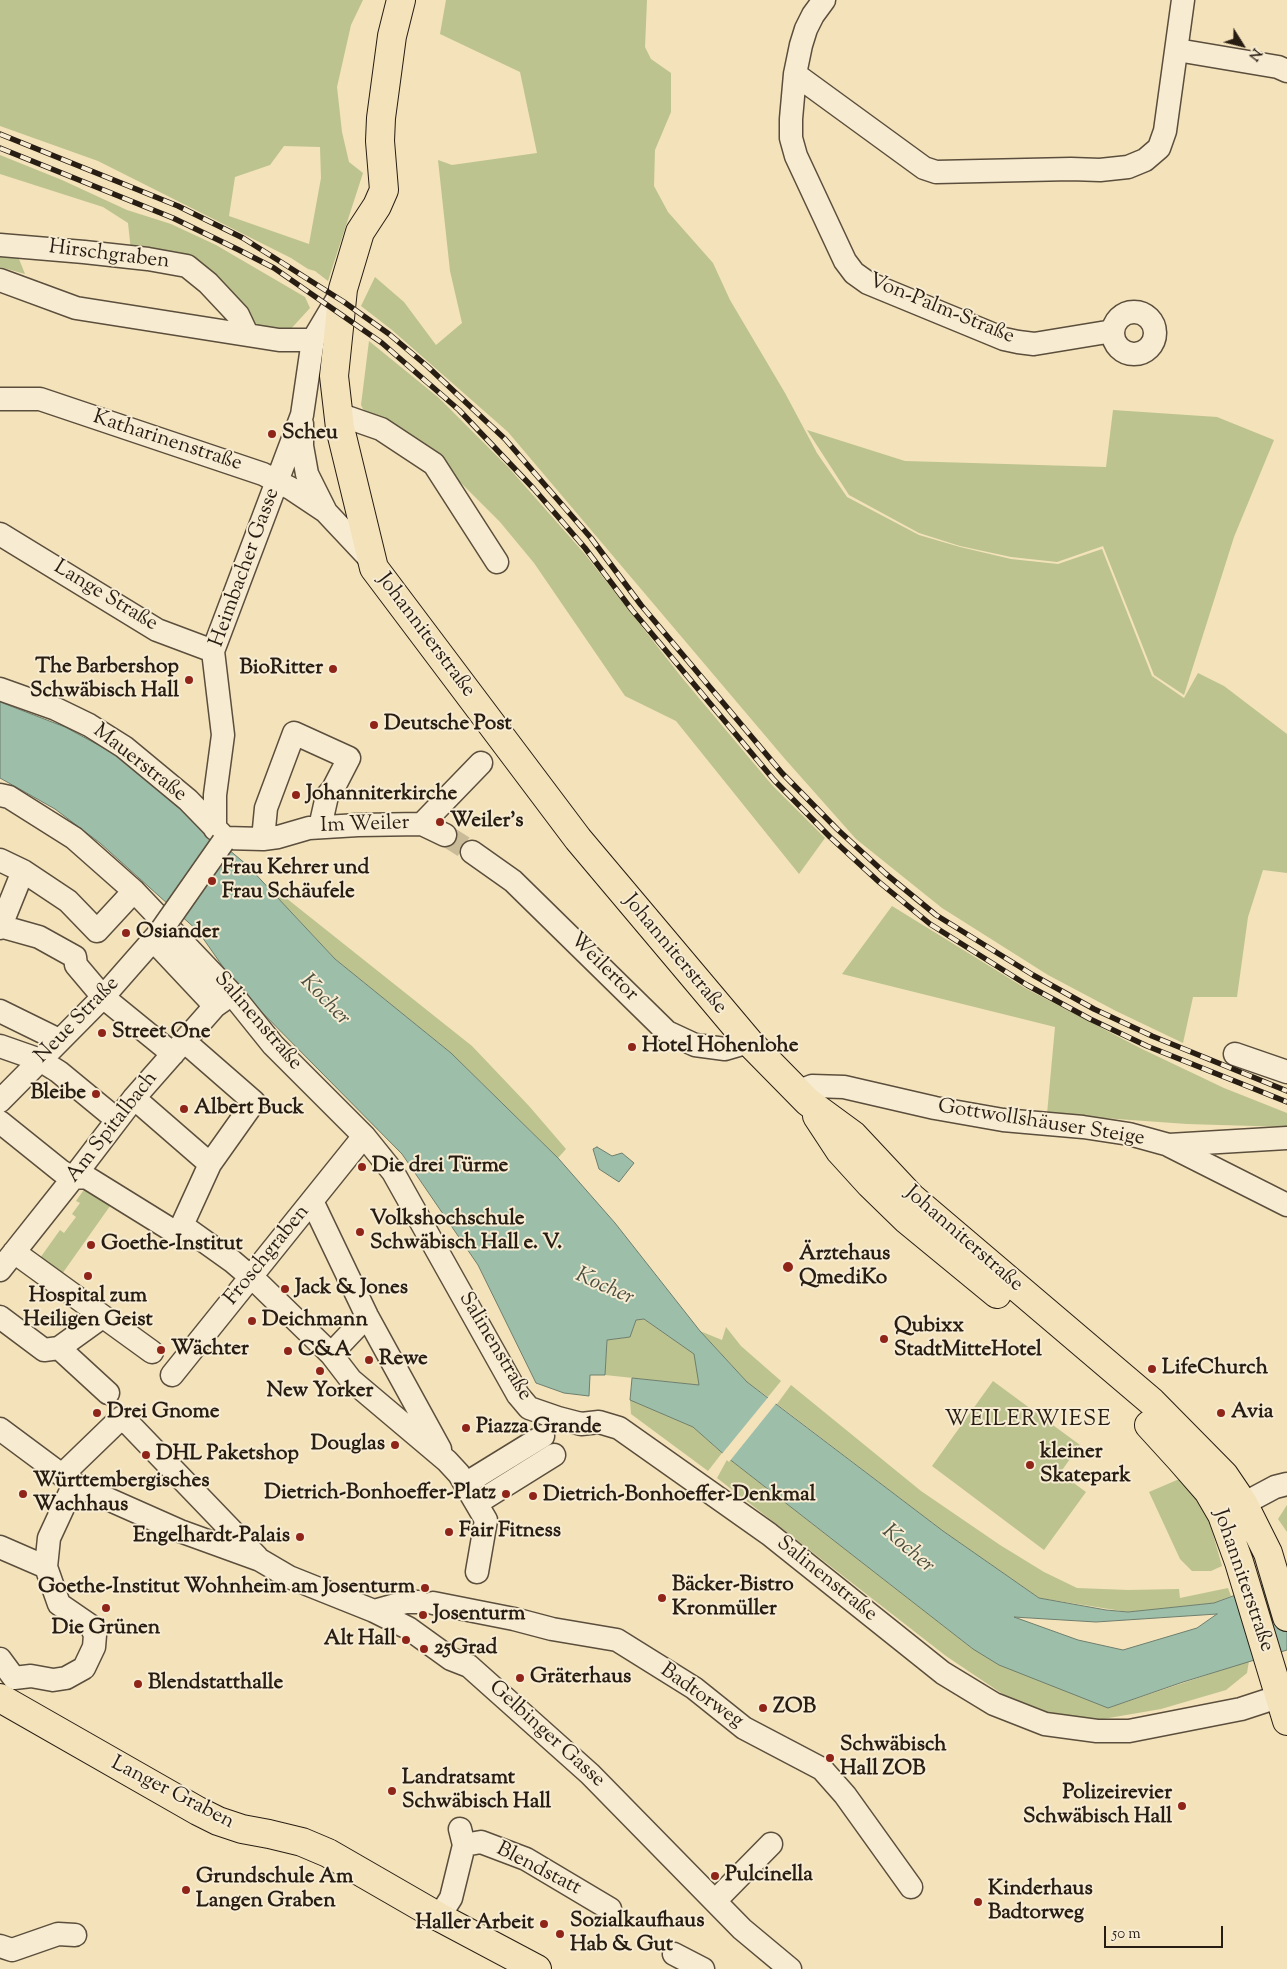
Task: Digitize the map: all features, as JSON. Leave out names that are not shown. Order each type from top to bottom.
[{"type":"main road","name":"Johanniterstraße","points":[[401,2],[392,36],[381,118],[380,141],[384,190],[377,206],[360,232],[343,289],[334,376],[338,414],[374,568],[578,839],[749,1042],[803,1097],[840,1151],[907,1220],[1139,1415],[1202,1485],[1233,1509],[1268,1553],[1287,1617]]},
{"type":"main road","name":"Johanniterstraße","points":[[1233,1509],[1239,1562],[1282,1698]]},
{"type":"main road","name":"Langer Graben","points":[[4,1694],[155,1787],[211,1817],[242,1829],[302,1842],[328,1853],[347,1862],[439,1917],[537,1969]]},
{"type":"street","name":"Von-Palm-Straße","points":[[824,0],[806,29],[795,74],[791,138],[796,156],[845,261],[854,273],[868,283],[1004,339],[1034,344],[1113,331]]},
{"type":"street","points":[[795,74],[924,168],[936,172],[1100,170],[1128,167],[1145,160],[1158,148],[1165,131],[1183,0]]},
{"type":"street","points":[[1177,50],[1278,67],[1287,71]]},
{"type":"street","name":"Hirschgraben","points":[[0,245],[111,255],[187,266],[208,283],[238,315],[247,334]]},
{"type":"street","points":[[0,280],[76,308],[279,340],[313,340],[343,289]]},
{"type":"street","name":"Heimbacher Gasse","points":[[221,836],[215,795],[222,735],[213,651],[302,415],[313,340]]},
{"type":"street","name":"Heimbacher Gasse","points":[[302,415],[334,376]]},
{"type":"street","name":"Katharinenstraße","points":[[0,399],[40,399],[277,480],[325,511],[371,560]]},
{"type":"street","points":[[338,414],[381,429],[434,464],[497,562]]},
{"type":"street","name":"Katharinenstraße","points":[[302,415],[302,446],[307,474],[325,511]]},
{"type":"street","name":"Lange Straße","points":[[0,534],[157,630],[213,651]]},
{"type":"street","name":"Mauerstraße","points":[[0,689],[56,709],[89,725],[124,747],[188,800],[221,836]]},
{"type":"street","points":[[264,839],[266,808],[294,733],[349,758],[333,789],[327,796],[320,827]]},
{"type":"street","name":"Im Weiler","points":[[221,836],[264,839],[320,827],[422,824],[481,763]]},
{"type":"street","name":"Salinenstraße","points":[[0,795],[9,797],[74,838],[134,891],[224,1000],[273,1045],[364,1136],[393,1172],[518,1395],[530,1408],[582,1424],[599,1422],[619,1428],[769,1534],[944,1673],[994,1704],[1045,1724],[1097,1731],[1129,1731],[1241,1709],[1282,1698]]},
{"type":"street","points":[[422,824],[445,835]]},
{"type":"street","name":"Neue Straße","points":[[0,1101],[104,997],[157,936],[221,836]]},
{"type":"street","name":"Weilertor","points":[[472,852],[513,881],[667,1032],[695,1045],[725,1049],[749,1042]]},
{"type":"street","points":[[0,860],[23,871],[68,901],[97,931]]},
{"type":"street","points":[[23,871],[1,926],[39,937],[75,957]]},
{"type":"street","points":[[0,1122],[61,1171],[74,1178],[86,1176],[178,1234],[183,1226],[210,1164],[254,1102],[104,997],[76,966],[75,957],[134,891]]},
{"type":"street","points":[[157,936],[224,1000]]},
{"type":"street","name":"Am Spitalbach","points":[[0,1270],[74,1178],[116,1119],[224,1000]]},
{"type":"street","points":[[0,1011],[59,1040]]},
{"type":"street","points":[[0,1046],[40,1060],[59,1072],[116,1119]]},
{"type":"street","points":[[1235,1054],[1287,1072]]},
{"type":"street","name":"Gottwollshäuser Steige","points":[[803,1097],[812,1086],[844,1087],[935,1108],[1003,1120],[1083,1127],[1120,1133],[1169,1145],[1287,1138]]},
{"type":"street","points":[[134,1098],[210,1164]]},
{"type":"street","name":"Froschgraben","points":[[172,1375],[364,1136]]},
{"type":"street","points":[[1169,1145],[1287,1205]]},
{"type":"street","points":[[312,1201],[367,1316],[447,1461]]},
{"type":"street","points":[[183,1226],[232,1261],[259,1284],[331,1354],[351,1380],[447,1461],[459,1474],[486,1520],[477,1572]]},
{"type":"street","points":[[14,1252],[152,1352]]},
{"type":"street","points":[[331,1354],[367,1316]]},
{"type":"street","points":[[0,1317],[44,1350],[59,1348],[102,1317]]},
{"type":"street","points":[[59,1348],[108,1393]]},
{"type":"street","name":"Gelbinger Gasse","points":[[68,1479],[100,1438],[121,1418],[131,1426],[260,1560]]},
{"type":"street","name":"Gelbinger Gasse","points":[[0,1429],[68,1479],[180,1530],[260,1560],[289,1577],[374,1611],[408,1628],[452,1659],[469,1666],[590,1774],[742,1929],[790,1969]]},
{"type":"street","points":[[471,1494],[549,1446]]},
{"type":"street","points":[[0,1659],[4,1694],[31,1676],[53,1680],[66,1678],[84,1668],[94,1647],[95,1635],[91,1626],[59,1604],[46,1567],[49,1538],[68,1479]]},
{"type":"street","points":[[1233,1509],[1275,1487],[1287,1484]]},
{"type":"street","points":[[0,1546],[46,1567]]},
{"type":"street","name":"Badtorweg","points":[[374,1611],[406,1602],[426,1603],[514,1618],[552,1629],[616,1640],[694,1688],[744,1728],[822,1769],[845,1795],[910,1887]]},
{"type":"street","name":"Blendstatt","points":[[439,1917],[451,1898],[462,1837],[481,1842],[526,1860],[610,1909]]},
{"type":"street","points":[[715,1901],[770,1844]]},
{"type":"street","points":[[0,1946],[12,1950],[58,1934],[75,1935]]},
{"type":"street","points":[[674,1954],[703,1969]]},
{"type":"shaded area","points":[[0,0],[363,0],[351,25],[337,87],[342,132],[349,162],[363,173],[328,281],[315,271],[308,269],[291,258],[98,161],[0,126]],"holes":[[[284,146],[320,147],[321,178],[309,244],[229,216],[235,177],[270,165]]]},
{"type":"shaded area","points":[[446,0],[647,0],[645,47],[651,59],[671,73],[671,112],[655,150],[654,186],[668,212],[713,263],[730,300],[785,393],[817,453],[847,497],[919,535],[1011,559],[1058,564],[1102,549],[1152,676],[1184,698],[1198,673],[1224,686],[1287,734],[1287,873],[1263,870],[1248,917],[1237,997],[1193,997],[1183,1043],[1116,1011],[1048,975],[942,908],[856,839],[785,759],[508,432],[392,330],[361,306],[375,277],[404,302],[436,345],[462,323],[450,271],[438,160],[452,165],[537,153],[520,72],[440,34]]},
{"type":"shaded area","points":[[0,155],[62,180],[127,210],[171,224],[216,245],[305,297],[310,308],[289,331],[252,330],[225,293],[131,251],[128,223],[103,207],[0,174]]},
{"type":"shaded area","points":[[0,252],[17,254],[25,274],[0,267]]},
{"type":"shaded area","points":[[369,341],[439,398],[509,468],[584,553],[683,679],[772,785],[825,838],[799,874],[676,721],[625,696],[534,563],[500,522],[454,476],[363,409],[361,405]]},
{"type":"shaded area","points":[[1113,410],[1217,417],[1274,440],[1234,537],[1184,695],[1154,675],[1103,546],[1057,562],[1011,557],[960,546],[919,533],[849,495],[807,430],[905,461],[1106,467]]},
{"type":"shaded area","points":[[276,890],[472,1046],[529,1106],[566,1149],[558,1158],[451,1053],[335,959],[273,893]]},
{"type":"shaded area","points":[[892,906],[1025,988],[1142,1049],[1224,1088],[1287,1113],[1287,1127],[1187,1124],[1047,1114],[1055,1027],[842,974]]},
{"type":"shaded area","points":[[90,1181],[115,1199],[62,1274],[40,1258],[60,1230],[64,1233],[76,1217],[72,1214],[80,1203],[76,1201]]},
{"type":"shaded area","points":[[644,1319],[695,1354],[699,1385],[605,1375],[607,1340],[630,1337],[636,1320]]},
{"type":"shaded area","points":[[726,1327],[741,1346],[781,1381],[768,1397],[747,1382],[700,1331],[722,1340]]},
{"type":"shaded area","points":[[993,1381],[1080,1445],[1060,1473],[1086,1492],[1044,1550],[932,1466]]},
{"type":"shaded area","points":[[791,1385],[921,1491],[1000,1545],[1044,1572],[1077,1588],[1179,1589],[1180,1598],[1228,1588],[1231,1596],[1214,1603],[1128,1612],[1039,1598],[943,1531],[777,1404]]},
{"type":"shaded area","points":[[630,1400],[693,1427],[722,1453],[708,1471],[631,1414]]},
{"type":"shaded area","points":[[728,1458],[973,1649],[1108,1708],[1249,1661],[1247,1673],[1226,1690],[1161,1709],[1097,1720],[1048,1714],[1004,1695],[946,1656],[717,1478]]},
{"type":"shaded area","points":[[1184,1477],[1207,1513],[1222,1566],[1211,1571],[1192,1571],[1180,1559],[1149,1492]]},
{"type":"shaded area","points":[[1287,1505],[1287,1532],[1278,1519]]},
{"type":"water","name":"Kocher","points":[[0,702],[65,727],[115,754],[247,865],[335,959],[451,1053],[558,1158],[615,1223],[700,1331],[747,1382],[943,1531],[1039,1598],[1128,1612],[1214,1603],[1287,1576],[1287,1650],[1183,1682],[1108,1708],[999,1665],[973,1649],[728,1458],[693,1427],[630,1400],[632,1378],[699,1385],[694,1354],[644,1319],[636,1320],[630,1337],[607,1340],[605,1375],[590,1375],[589,1396],[564,1393],[536,1383],[478,1265],[402,1154],[237,987],[198,931],[100,843],[55,809],[0,778]],"holes":[[[1217,1614],[1197,1628],[1123,1650],[1078,1640],[1014,1617],[1096,1622]]]},
{"type":"water","points":[[597,1147],[612,1156],[622,1153],[634,1163],[619,1182],[599,1169],[593,1149]]},
{"type":"pier","points":[[770,1395],[778,1401],[729,1462],[721,1455]]},
{"type":"tunnel","points":[[445,835],[472,852]]},
{"type":"railway","points":[[0,134],[178,206],[243,238],[344,302],[389,334],[427,366],[505,439],[591,538],[641,605],[782,773],[837,829],[886,874],[936,915],[1033,975],[1094,1009],[1152,1036],[1287,1091]]},
{"type":"railway","points":[[0,148],[173,218],[239,250],[274,268],[382,343],[459,410],[534,489],[585,548],[632,610],[774,780],[830,837],[879,882],[930,924],[1027,985],[1090,1019],[1147,1046],[1287,1102]]},
{"type":"place","name":"Scheu","points":[[272,434]]},
{"type":"place","name":"BioRitter","points":[[333,669]]},
{"type":"place","name":"The Barbershop Schwäbisch Hall","points":[[189,680]]},
{"type":"place","name":"Deutsche Post","points":[[374,725]]},
{"type":"place","name":"Johanniterkirche","points":[[296,795]]},
{"type":"place","name":"Weiler's","points":[[440,822]]},
{"type":"place","name":"Frau Kehrer und Frau Schäufele","points":[[212,881]]},
{"type":"place","name":"Osiander","points":[[126,933]]},
{"type":"place","name":"Street One","points":[[102,1033]]},
{"type":"place","name":"Hotel Hohenlohe","points":[[632,1047]]},
{"type":"place","name":"Bleibe","points":[[96,1094]]},
{"type":"place","name":"Albert Buck","points":[[184,1109]]},
{"type":"place","name":"Die drei Türme","points":[[362,1167]]},
{"type":"place","name":"Volkshochschule Schwäbisch Hall e. V.","points":[[360,1232]]},
{"type":"place","name":"Goethe-Institut","points":[[91,1245]]},
{"type":"place","name":"Ärztehaus QmediKo","points":[[788,1267]]},
{"type":"place","name":"Hospital zum Heiligen Geist","points":[[88,1276]]},
{"type":"place","name":"Jack & Jones","points":[[285,1289]]},
{"type":"place","name":"Deichmann","points":[[252,1321]]},
{"type":"place","name":"Qubixx StadtMitteHotel","points":[[884,1339]]},
{"type":"place","name":"Wächter","points":[[161,1350]]},
{"type":"place","name":"C&A","points":[[288,1351]]},
{"type":"place","name":"Rewe","points":[[369,1360]]},
{"type":"place","name":"LifeChurch","points":[[1152,1369]]},
{"type":"place","name":"New Yorker","points":[[320,1371]]},
{"type":"place","name":"Drei Gnome","points":[[97,1413]]},
{"type":"place","name":"Avia","points":[[1221,1413]]},
{"type":"place","name":"Piazza Grande","points":[[466,1428]]},
{"type":"place","name":"Douglas","points":[[395,1445]]},
{"type":"place","name":"DHL Paketshop","points":[[146,1455]]},
{"type":"place","name":"kleiner Skatepark","points":[[1030,1465]]},
{"type":"place","name":"Württembergisches Wachhaus","points":[[23,1494]]},
{"type":"place","name":"Dietrich-Bonhoeffer-Platz","points":[[506,1494]]},
{"type":"place","name":"Dietrich-Bonhoeffer-Denkmal","points":[[533,1496]]},
{"type":"place","name":"Fair Fitness","points":[[449,1532]]},
{"type":"place","name":"Engelhardt-Palais","points":[[300,1537]]},
{"type":"place","name":"Goethe-Institut Wohnheim am Josenturm","points":[[425,1588]]},
{"type":"place","name":"Bäcker-Bistro Kronmüller","points":[[662,1598]]},
{"type":"place","name":"Die Grünen","points":[[106,1608]]},
{"type":"place","name":"Josenturm","points":[[423,1615]]},
{"type":"place","name":"Alt Hall","points":[[406,1640]]},
{"type":"place","name":"25Grad","points":[[424,1649]]},
{"type":"place","name":"Gräterhaus","points":[[520,1678]]},
{"type":"place","name":"Blendstatthalle","points":[[138,1684]]},
{"type":"place","name":"ZOB","points":[[763,1708]]},
{"type":"place","name":"Schwäbisch Hall ZOB","points":[[830,1758]]},
{"type":"place","name":"Landratsamt Schwäbisch Hall","points":[[392,1791]]},
{"type":"place","name":"Polizeirevier Schwäbisch Hall","points":[[1182,1806]]},
{"type":"place","name":"Pulcinella","points":[[715,1876]]},
{"type":"place","name":"Grundschule Am Langen Graben","points":[[186,1890]]},
{"type":"place","name":"Kinderhaus Badtorweg","points":[[978,1902]]},
{"type":"place","name":"Haller Arbeit","points":[[544,1924]]},
{"type":"place","name":"Sozialkaufhaus Hab & Gut","points":[[560,1934]]},
{"type":"district","name":"WEILERWIESE","points":[[1028,1421]]}]
